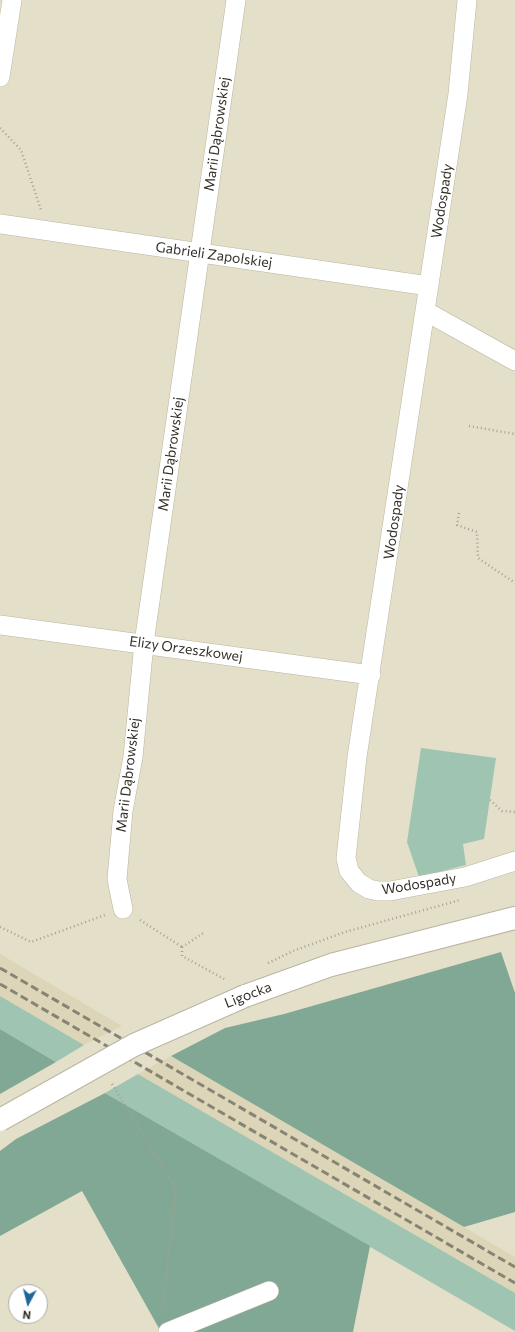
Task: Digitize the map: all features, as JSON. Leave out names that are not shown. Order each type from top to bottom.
[{"type":"street","points":[[0,77],[12,0]]},
{"type":"street","name":"Marii Dąbrowskiej","points":[[122,909],[117,879],[119,846],[123,811],[133,757],[144,643],[236,0]]},
{"type":"street","name":"Wodospady","points":[[467,0],[458,94],[371,675],[357,757],[347,843],[347,865],[353,877],[359,883],[369,889],[390,891],[465,877],[513,861]]},
{"type":"street","name":"Gabrieli Zapolskiej","points":[[0,224],[429,286]]},
{"type":"street","points":[[425,311],[515,361]]},
{"type":"street","name":"Elizy Orzeszkowej","points":[[0,625],[144,643],[371,675]]},
{"type":"street","name":"Ligocka","points":[[0,1120],[128,1048],[245,996],[331,965],[515,918]]},
{"type":"street","points":[[165,1324],[269,1291]]},
{"type":"path","points":[[0,128],[21,150],[48,231]]},
{"type":"path","points":[[469,426],[515,434]]},
{"type":"path","points":[[459,513],[457,525],[477,532],[478,558],[515,583]]},
{"type":"path","points":[[490,800],[502,811],[515,812]]},
{"type":"path","points":[[293,951],[345,932],[467,898]]},
{"type":"path","points":[[0,927],[31,942],[122,909],[182,946]]},
{"type":"path","points":[[182,946],[205,932]]},
{"type":"path","points":[[182,946],[182,956],[229,981]]},
{"type":"path","points":[[112,1084],[176,1189],[165,1324]]},
{"type":"shaded area","points":[[0,954],[122,1026],[84,1045],[0,996]]},
{"type":"shaded area","points":[[171,1056],[515,1257],[515,1293],[138,1074]]},
{"type":"green space","points":[[421,748],[496,758],[484,839],[463,844],[466,865],[419,877],[407,842]]},
{"type":"green space","points":[[501,952],[515,993],[515,1212],[464,1227],[171,1056],[225,1028],[284,1014]]},
{"type":"green space","points":[[0,996],[84,1045],[56,1062],[0,1029]]},
{"type":"green space","points":[[0,1029],[56,1062],[0,1094]]},
{"type":"green space","points":[[138,1074],[515,1293],[515,1331],[105,1093]]},
{"type":"green space","points":[[105,1093],[370,1246],[353,1332],[161,1332],[82,1191],[0,1236],[0,1151],[16,1139]]},
{"type":"railway","points":[[0,968],[515,1267]]},
{"type":"railway","points":[[0,984],[515,1283]]}]
